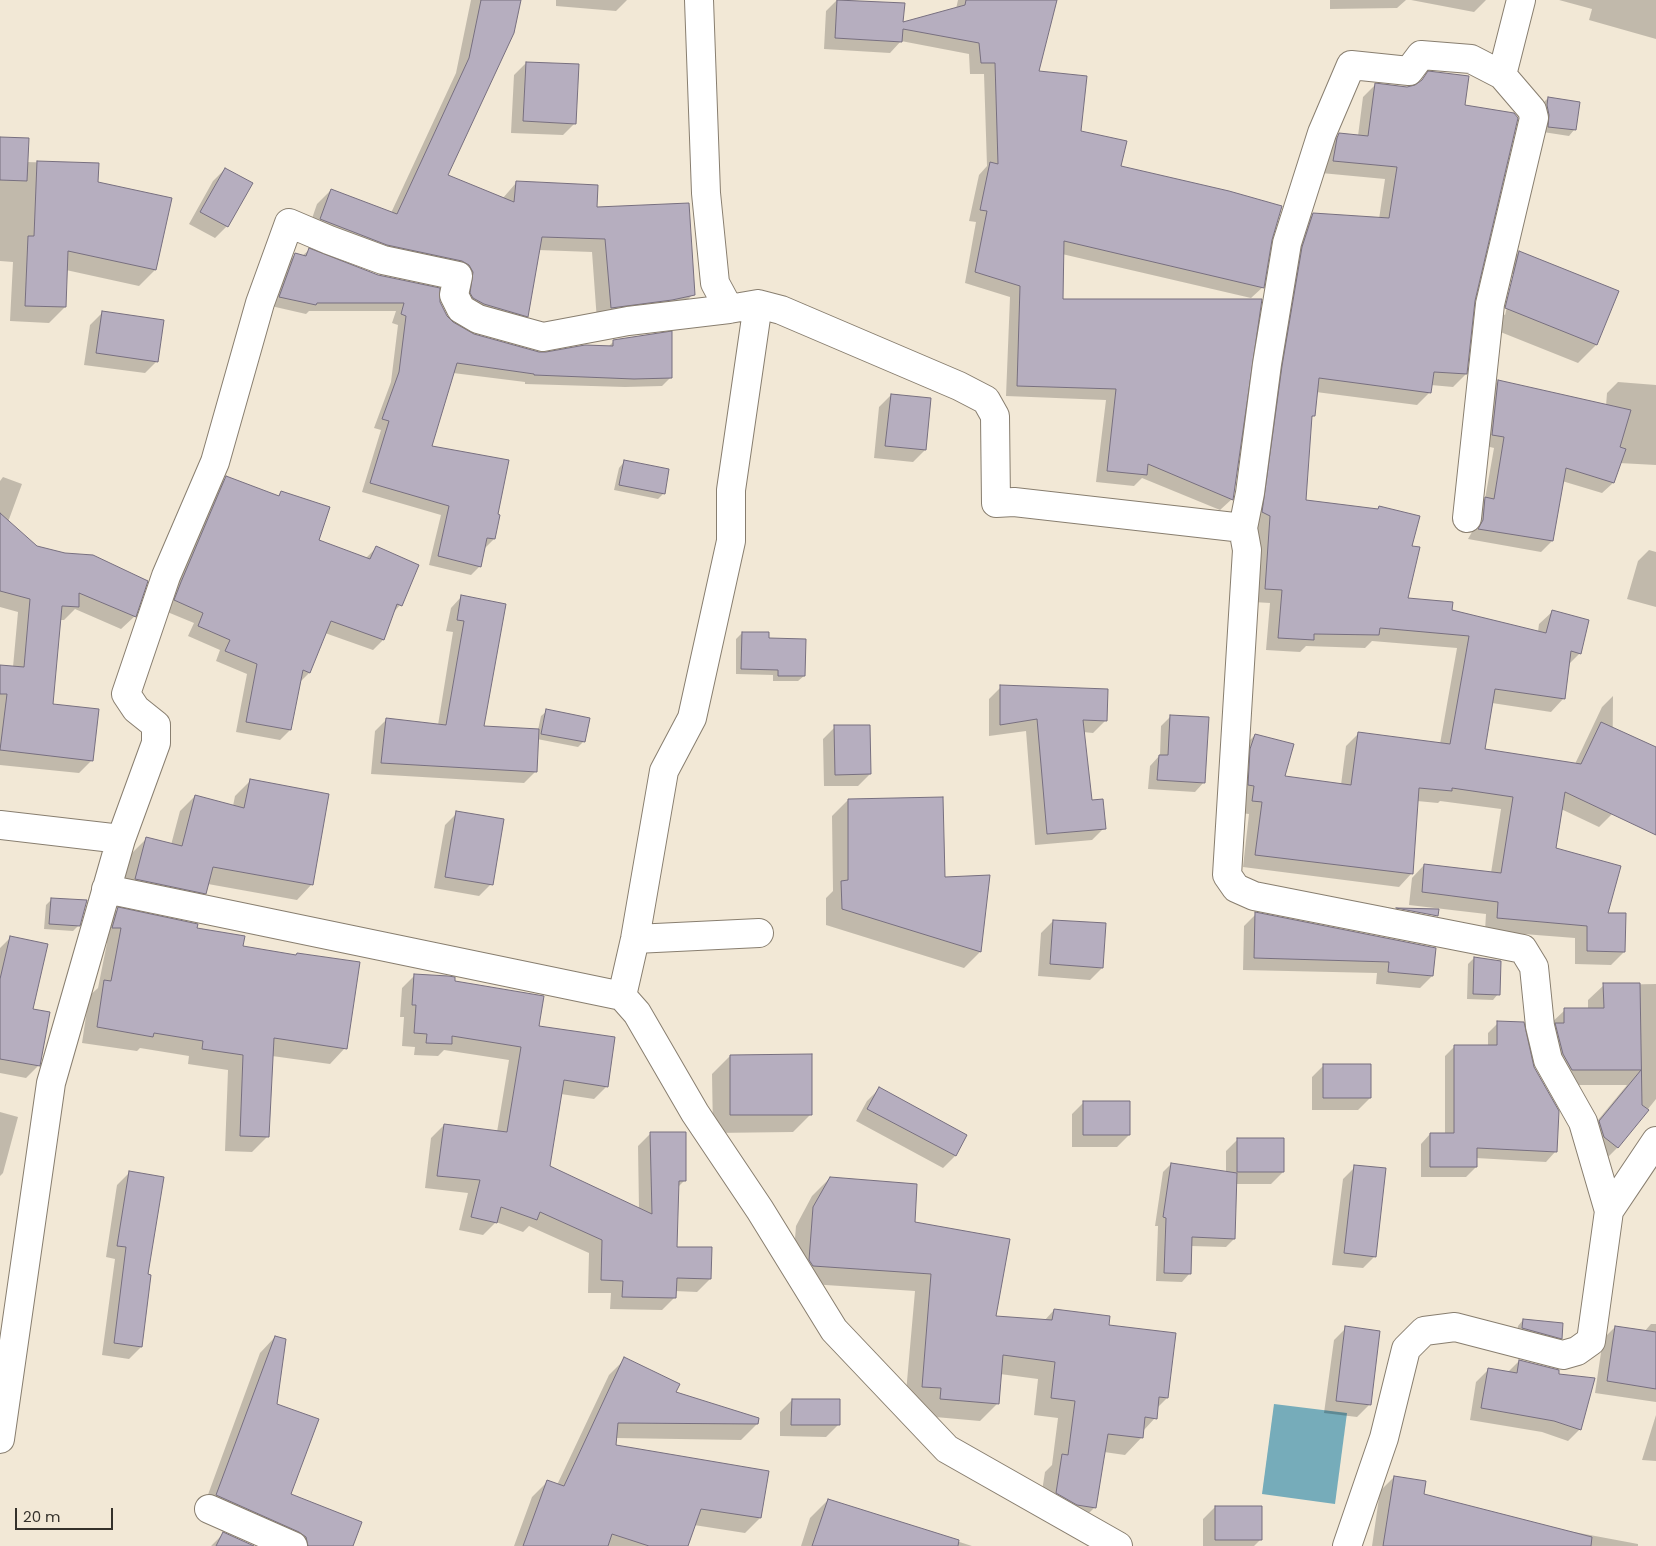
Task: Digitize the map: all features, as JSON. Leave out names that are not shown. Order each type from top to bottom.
[{"type":"street","points":[[699,0],[706,193],[716,283],[729,309]]},
{"type":"street","points":[[1502,75],[1521,0]]},
{"type":"street","points":[[1347,1546],[1384,1438],[1406,1349],[1424,1331],[1455,1327],[1563,1355],[1578,1351],[1591,1341],[1609,1211],[1583,1122],[1548,1060],[1540,1026],[1534,966],[1522,949],[1254,896],[1236,888],[1227,875],[1247,550],[1243,528],[1250,492],[1267,364],[1287,243],[1322,133],[1351,65],[1409,71],[1421,56],[1470,59],[1502,75],[1532,110],[1534,118],[1490,304],[1467,518]]},
{"type":"street","points":[[0,1439],[51,1083],[121,839],[156,743],[156,725],[136,709],[126,694],[166,576],[215,462],[260,302],[289,223],[383,260],[458,276],[454,296],[461,309],[478,319],[543,337],[628,321],[758,304],[790,314],[958,386],[986,400],[995,416],[996,503],[1014,502],[1243,528]]},
{"type":"street","points":[[622,996],[635,939],[664,770],[692,718],[731,541],[731,490],[758,304]]},
{"type":"street","points":[[0,825],[121,839]]},
{"type":"street","points":[[106,889],[622,996],[637,1013],[695,1113],[760,1210],[834,1330],[947,1449],[1118,1546]]},
{"type":"street","points":[[635,939],[759,933]]},
{"type":"street","points":[[1609,1211],[1656,1141]]},
{"type":"street","points":[[209,1510],[293,1546]]},
{"type":"water","points":[[1274,1404],[1347,1413],[1335,1504],[1262,1494]]},
{"type":"building","points":[[481,0],[521,0],[514,33],[448,175],[514,202],[516,181],[598,185],[597,207],[689,203],[695,295],[611,308],[605,239],[542,237],[528,317],[484,304],[473,298],[470,293],[473,272],[469,265],[462,261],[387,245],[320,219],[331,189],[397,214],[469,58]]},
{"type":"building","points":[[837,0],[905,3],[903,22],[965,5],[966,0],[1057,0],[1039,71],[1087,76],[1081,131],[1127,141],[1121,166],[1229,191],[1282,206],[1272,240],[1264,288],[1064,241],[1063,299],[1262,299],[1233,500],[1148,464],[1147,475],[1107,471],[1116,389],[1017,386],[1020,286],[975,272],[987,211],[980,210],[990,162],[998,164],[995,63],[981,63],[979,43],[903,29],[902,42],[835,38]]},
{"type":"building","points":[[526,62],[579,64],[576,124],[523,121]]},
{"type":"building","points":[[1428,71],[1469,76],[1465,105],[1514,113],[1518,118],[1475,301],[1467,374],[1434,372],[1431,393],[1319,378],[1315,416],[1312,416],[1306,500],[1378,509],[1379,506],[1420,516],[1412,546],[1420,547],[1408,598],[1453,602],[1452,610],[1546,633],[1552,610],[1589,620],[1581,654],[1571,651],[1565,699],[1495,689],[1485,749],[1581,764],[1601,722],[1656,747],[1656,835],[1565,792],[1556,848],[1621,866],[1608,913],[1626,913],[1625,952],[1587,951],[1587,926],[1497,918],[1498,902],[1422,892],[1424,864],[1501,873],[1513,797],[1452,788],[1452,791],[1419,788],[1413,874],[1255,855],[1262,802],[1252,801],[1254,786],[1248,785],[1250,749],[1255,734],[1294,744],[1285,776],[1351,785],[1358,732],[1450,744],[1469,636],[1380,628],[1379,635],[1314,634],[1314,640],[1278,638],[1282,590],[1265,589],[1270,516],[1262,512],[1282,366],[1302,247],[1313,213],[1389,218],[1397,167],[1333,161],[1337,138],[1339,133],[1368,136],[1375,83],[1407,87],[1415,85],[1422,80]]},
{"type":"building","points":[[1548,97],[1580,102],[1576,130],[1548,127]]},
{"type":"building","points":[[0,137],[29,138],[27,181],[0,180]]},
{"type":"building","points":[[37,161],[99,163],[98,182],[172,198],[156,270],[68,251],[66,307],[25,306],[28,236],[34,236]]},
{"type":"building","points":[[225,168],[253,183],[228,227],[200,212]]},
{"type":"building","points":[[309,248],[378,275],[440,288],[440,302],[447,316],[453,322],[474,334],[539,352],[585,345],[613,346],[613,340],[672,331],[672,378],[634,379],[534,375],[457,363],[432,446],[509,460],[495,539],[487,538],[481,567],[438,556],[449,506],[370,483],[389,421],[382,419],[399,372],[406,316],[401,314],[404,303],[317,303],[316,305],[279,297],[295,253],[306,256]]},
{"type":"building","points":[[1519,251],[1619,291],[1597,345],[1505,308]]},
{"type":"building","points":[[102,311],[164,320],[158,362],[96,353]]},
{"type":"building","points":[[1498,380],[1631,410],[1620,447],[1626,449],[1614,483],[1566,468],[1553,541],[1478,529],[1483,520],[1485,497],[1494,499],[1504,437],[1492,435]]},
{"type":"building","points":[[891,394],[931,398],[926,450],[885,446]]},
{"type":"building","points":[[624,460],[669,469],[665,494],[619,485]]},
{"type":"building","points":[[226,476],[279,496],[281,491],[330,507],[319,540],[370,559],[376,546],[419,565],[402,606],[397,604],[384,640],[331,621],[310,673],[303,670],[291,730],[246,722],[257,664],[225,651],[230,640],[198,626],[203,613],[174,600]]},
{"type":"building","points":[[0,513],[37,546],[65,553],[93,555],[148,581],[136,617],[79,593],[79,607],[62,606],[53,704],[99,709],[93,761],[0,750],[7,694],[0,694],[0,665],[24,667],[30,599],[0,591]]},
{"type":"building","points":[[461,595],[506,604],[484,726],[539,729],[537,772],[381,763],[386,718],[446,725],[464,621],[457,620]]},
{"type":"building","points":[[742,632],[769,632],[769,638],[806,639],[805,676],[778,676],[778,670],[741,669]]},
{"type":"building","points":[[1000,685],[1108,689],[1107,721],[1083,720],[1092,800],[1103,799],[1106,829],[1047,834],[1037,719],[1000,725]]},
{"type":"building","points":[[546,709],[590,718],[585,742],[541,734]]},
{"type":"building","points":[[1170,715],[1209,717],[1205,783],[1157,780],[1159,755],[1168,755]]},
{"type":"building","points":[[834,725],[870,725],[871,774],[835,775]]},
{"type":"building","points":[[250,779],[329,794],[313,885],[213,867],[206,894],[135,879],[146,837],[182,846],[195,795],[244,808]]},
{"type":"building","points":[[943,797],[945,877],[990,875],[981,952],[842,909],[841,881],[848,880],[848,799]]},
{"type":"building","points":[[456,811],[504,819],[493,885],[445,877]]},
{"type":"building","points":[[51,898],[87,900],[80,926],[49,924]]},
{"type":"building","points":[[118,907],[198,924],[197,928],[245,936],[243,946],[296,955],[297,953],[360,962],[347,1049],[274,1038],[269,1137],[240,1136],[243,1055],[202,1049],[203,1041],[154,1033],[153,1037],[97,1027],[104,980],[111,981],[121,928],[112,928]]},
{"type":"building","points":[[1396,908],[1439,909],[1438,916]]},
{"type":"building","points":[[1255,912],[1436,948],[1433,976],[1388,972],[1389,962],[1254,958]]},
{"type":"building","points":[[1053,920],[1106,923],[1103,968],[1050,964]]},
{"type":"building","points":[[10,936],[48,944],[33,1009],[50,1012],[40,1066],[0,1059],[0,979]]},
{"type":"building","points":[[1474,957],[1501,961],[1500,995],[1473,994]]},
{"type":"building","points":[[414,974],[455,977],[455,981],[544,996],[539,1026],[615,1037],[608,1087],[564,1080],[550,1166],[652,1214],[650,1132],[686,1132],[686,1181],[679,1181],[677,1247],[712,1247],[711,1279],[677,1278],[676,1298],[622,1297],[623,1281],[601,1280],[602,1240],[540,1212],[537,1220],[501,1207],[497,1223],[471,1217],[480,1180],[437,1176],[444,1124],[507,1132],[521,1047],[452,1036],[452,1044],[426,1043],[427,1034],[414,1033],[416,1005],[412,1005]]},
{"type":"building","points":[[1603,983],[1640,983],[1642,1105],[1649,1110],[1618,1148],[1604,1137],[1599,1121],[1641,1070],[1572,1070],[1563,1054],[1555,1023],[1564,1023],[1564,1008],[1604,1008]]},
{"type":"building","points":[[1497,1021],[1524,1022],[1534,1067],[1559,1111],[1557,1152],[1477,1148],[1477,1167],[1430,1167],[1430,1133],[1454,1133],[1454,1045],[1497,1045]]},
{"type":"building","points":[[812,1054],[812,1115],[730,1115],[730,1055]]},
{"type":"building","points":[[1323,1064],[1371,1064],[1371,1098],[1323,1098]]},
{"type":"building","points":[[879,1087],[967,1135],[956,1156],[867,1109]]},
{"type":"building","points":[[1083,1101],[1130,1101],[1130,1135],[1083,1135]]},
{"type":"building","points":[[1237,1138],[1284,1138],[1284,1172],[1237,1172]]},
{"type":"building","points":[[1171,1163],[1237,1173],[1235,1239],[1192,1237],[1191,1274],[1164,1273],[1166,1218],[1163,1217]]},
{"type":"building","points":[[1354,1165],[1386,1168],[1376,1257],[1344,1253]]},
{"type":"building","points":[[129,1171],[164,1177],[148,1274],[151,1275],[142,1347],[114,1343],[126,1247],[117,1246]]},
{"type":"building","points":[[830,1177],[917,1184],[915,1222],[1010,1239],[996,1316],[1052,1320],[1054,1309],[1110,1316],[1109,1325],[1176,1333],[1168,1398],[1159,1397],[1157,1419],[1145,1417],[1143,1438],[1108,1434],[1096,1508],[1077,1505],[1056,1493],[1062,1454],[1068,1455],[1075,1401],[1051,1398],[1055,1362],[1003,1355],[999,1404],[940,1399],[941,1388],[922,1387],[931,1274],[813,1266],[809,1260],[813,1207]]},
{"type":"building","points":[[1523,1319],[1563,1323],[1562,1339],[1522,1328]]},
{"type":"building","points":[[1345,1326],[1380,1331],[1371,1405],[1336,1401]]},
{"type":"building","points":[[1615,1326],[1656,1332],[1656,1389],[1607,1381]]},
{"type":"building","points":[[275,1336],[286,1339],[277,1404],[319,1419],[291,1494],[362,1522],[353,1546],[308,1546],[306,1537],[299,1532],[216,1495]]},
{"type":"building","points":[[624,1357],[680,1384],[676,1392],[759,1418],[758,1424],[618,1423],[616,1445],[769,1471],[761,1518],[701,1509],[688,1546],[649,1546],[612,1534],[608,1546],[523,1546],[547,1480],[564,1486]]},
{"type":"building","points":[[1519,1360],[1559,1370],[1559,1374],[1595,1378],[1581,1430],[1554,1421],[1481,1408],[1488,1368],[1517,1373]]},
{"type":"building","points":[[792,1399],[840,1399],[840,1425],[791,1425]]},
{"type":"building","points":[[1394,1476],[1426,1481],[1424,1494],[1592,1537],[1591,1546],[1383,1546]]},
{"type":"building","points":[[828,1499],[959,1540],[958,1546],[812,1546]]},
{"type":"building","points":[[1215,1506],[1262,1506],[1262,1540],[1215,1540]]},
{"type":"building","points":[[223,1532],[254,1546],[216,1546]]}]
